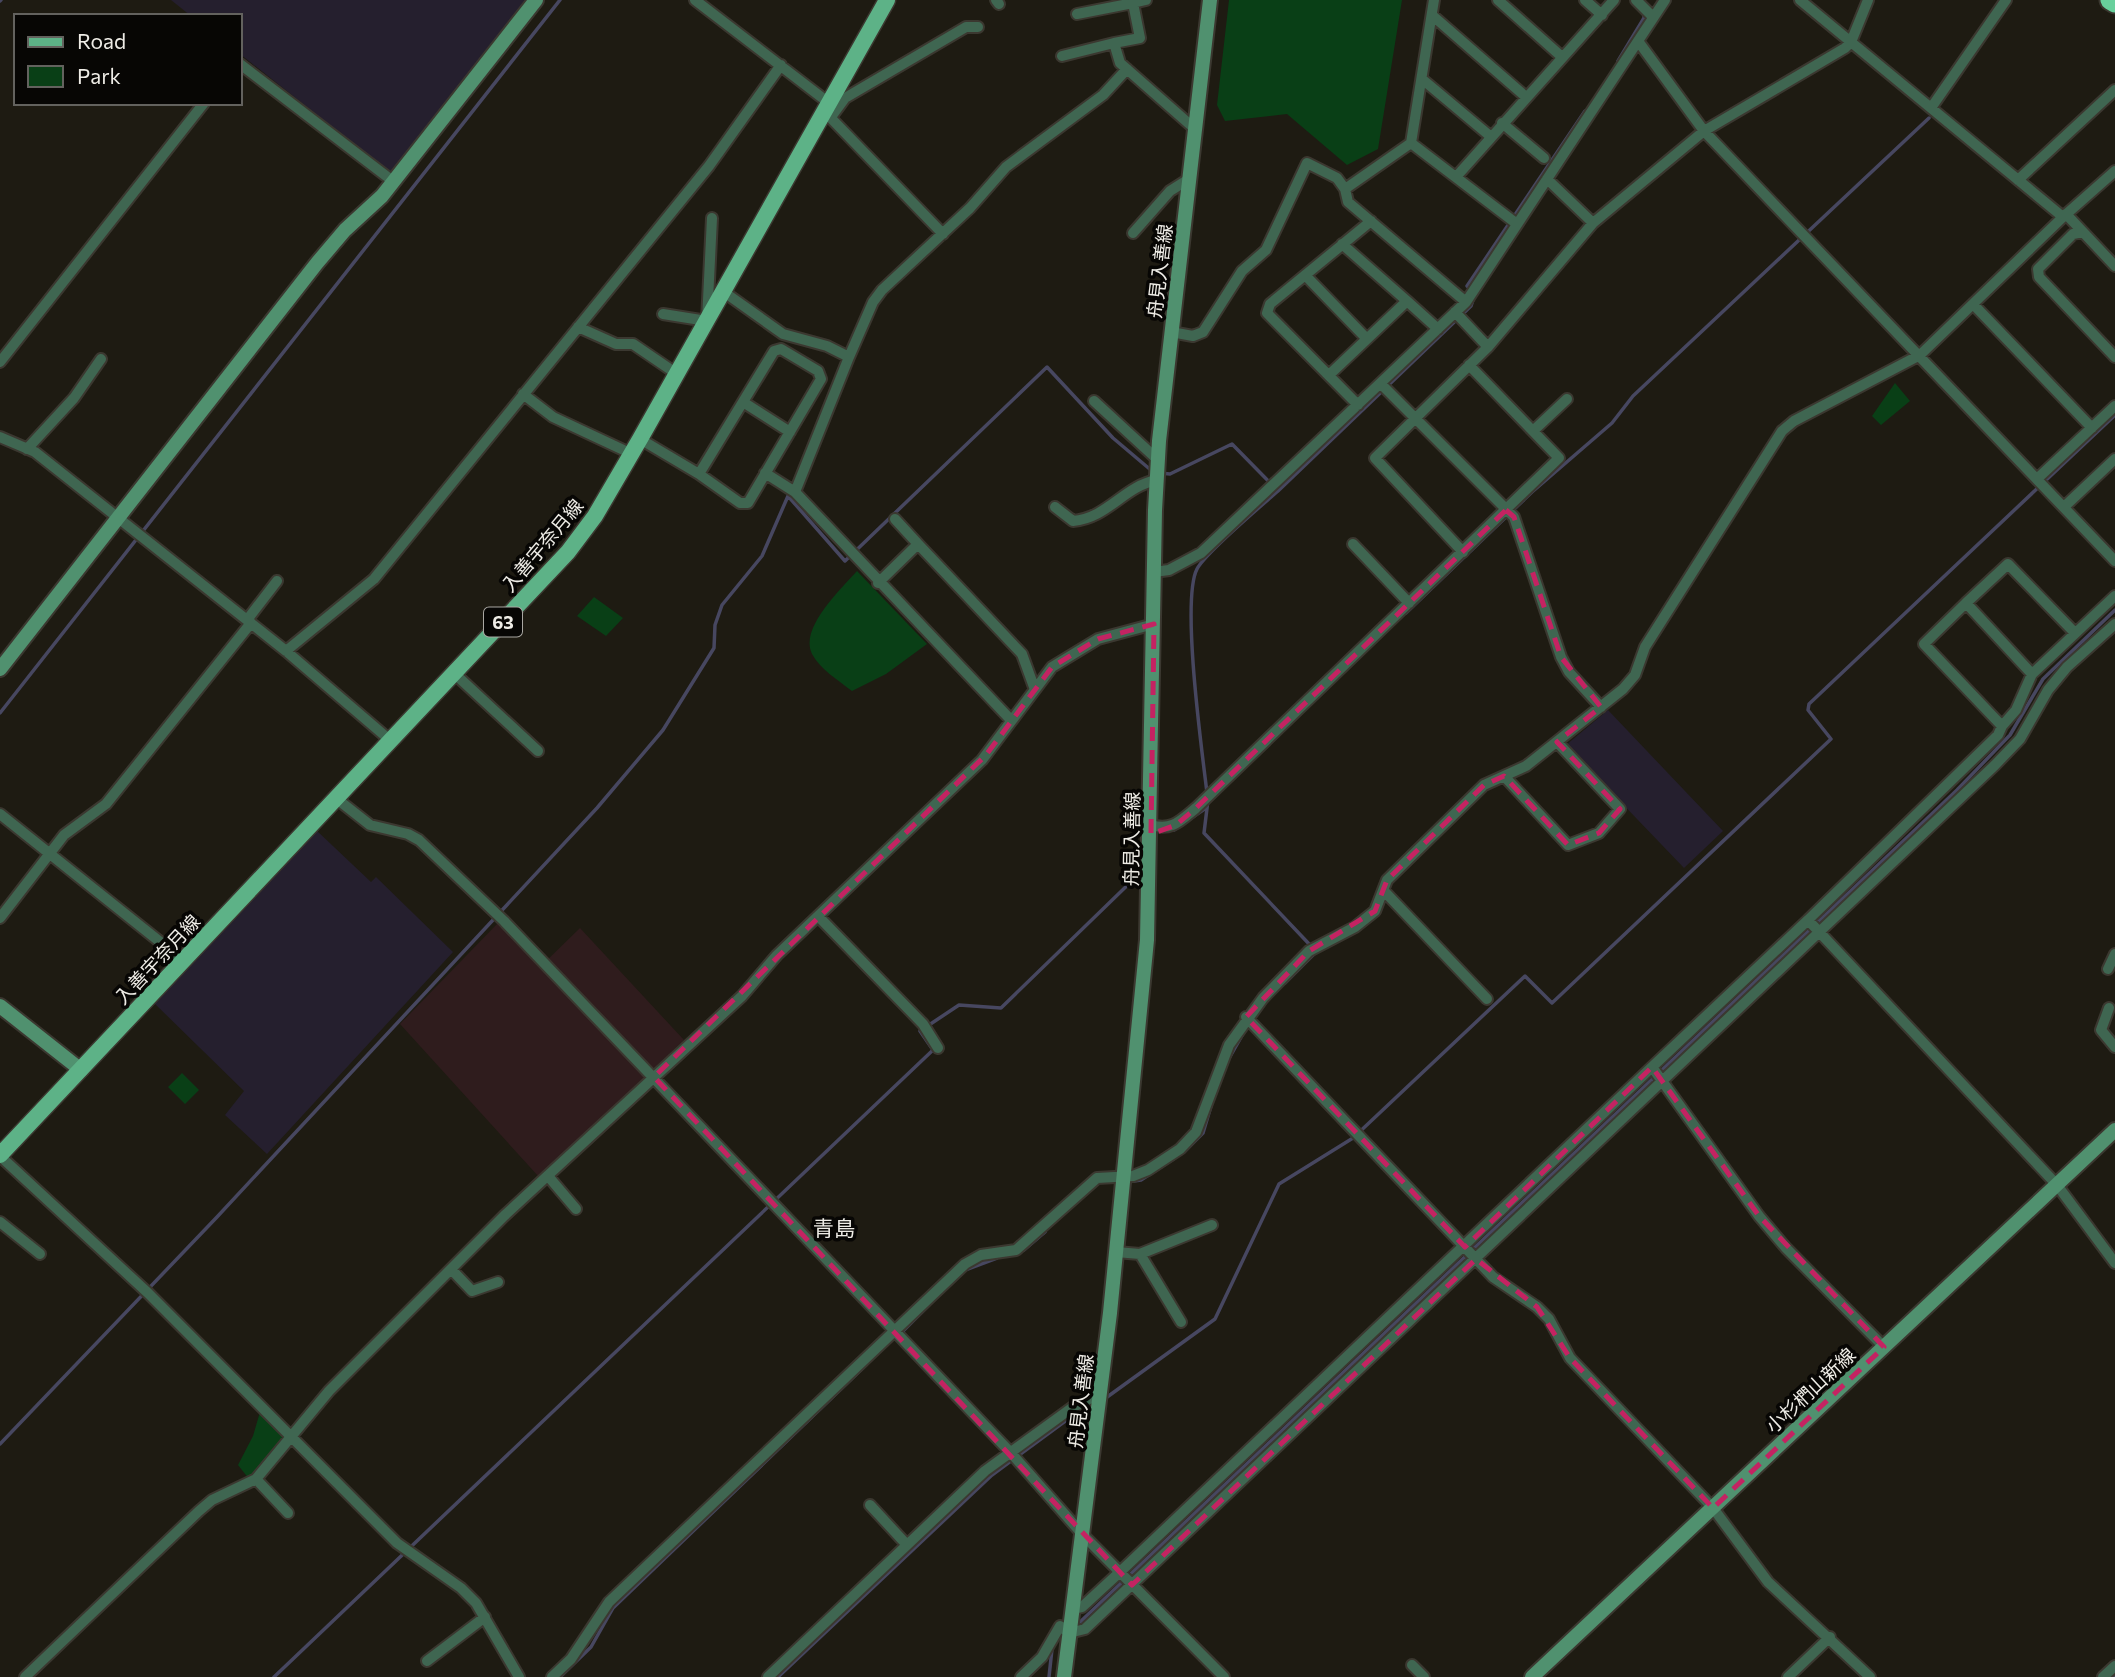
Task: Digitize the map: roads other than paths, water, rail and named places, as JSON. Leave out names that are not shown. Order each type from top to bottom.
[{"type":"highway","points":[[2110,0],[2115,2]]},
{"type":"main road","points":[[0,669],[317,264],[345,230],[394,181],[536,0]]},
{"type":"main road","name":"入善宇奈月線","points":[[0,1155],[568,552],[595,516],[636,446],[828,110],[887,0]]},
{"type":"main road","name":"舟見入善線","points":[[1064,1677],[1101,1393],[1146,954],[1158,460],[1210,0]]},
{"type":"main road","points":[[0,1006],[81,1070]]},
{"type":"main road","name":"小杉椚山新線","points":[[1532,1677],[2115,1130]]},
{"type":"street","points":[[695,0],[781,65],[828,110],[943,234]]},
{"type":"street","points":[[1077,14],[1146,0]]},
{"type":"street","points":[[1345,189],[1411,143],[1434,0]]},
{"type":"street","points":[[1498,0],[1562,57]]},
{"type":"street","points":[[1585,0],[1602,15]]},
{"type":"street","points":[[1456,177],[1614,0]]},
{"type":"street","points":[[1636,0],[1653,17]]},
{"type":"street","points":[[1154,572],[1169,570],[1201,553],[1466,302],[1665,0]]},
{"type":"street","points":[[1800,0],[2064,215],[2115,266]]},
{"type":"street","points":[[1463,552],[1375,458],[1488,347],[1593,223],[1703,131],[1851,42],[1868,0]]},
{"type":"street","points":[[1931,108],[2006,0]]},
{"type":"street","points":[[1062,56],[1140,38],[1133,3]]},
{"type":"street","points":[[1433,16],[1526,97]]},
{"type":"street","points":[[828,110],[966,27],[978,27]]},
{"type":"street","points":[[1638,40],[1703,131],[2039,478],[2115,561]]},
{"type":"street","points":[[1114,43],[1119,63],[1195,129]]},
{"type":"street","points":[[286,651],[374,579],[709,166],[781,65]]},
{"type":"street","points":[[242,66],[394,181]]},
{"type":"street","points":[[795,492],[873,302],[906,265],[943,234],[1006,167],[1103,96],[1127,69]]},
{"type":"street","points":[[1422,79],[1490,136]]},
{"type":"street","points":[[2018,180],[2115,90]]},
{"type":"street","points":[[1,357],[202,105]]},
{"type":"street","points":[[1502,123],[1544,158]]},
{"type":"street","points":[[1411,143],[1517,224]]},
{"type":"street","points":[[1171,332],[1193,337],[1203,332],[1242,271],[1266,250],[1307,163],[1337,178],[1345,189],[1348,202],[1466,302]]},
{"type":"street","points":[[552,1677],[571,1659],[609,1602],[965,1264],[981,1255],[1016,1250],[1097,1178],[1148,1170],[1180,1149],[1196,1132],[1221,1065],[1246,1017],[1309,951],[1355,928],[1375,911],[1387,880],[1484,785],[1526,766],[1601,707],[1635,675],[1645,647],[1782,431],[1794,421],[1920,355],[2064,215],[2115,171]]},
{"type":"street","points":[[1547,178],[1576,203],[1577,209],[1593,223]]},
{"type":"street","points":[[1133,233],[1170,191],[1189,179]]},
{"type":"street","points":[[663,314],[707,321],[712,218]]},
{"type":"street","points":[[1358,405],[1267,313],[1269,304],[1371,221]]},
{"type":"street","points":[[2083,232],[2073,234],[2038,269],[2039,277],[2115,357]]},
{"type":"street","points":[[1342,244],[1438,329]]},
{"type":"street","points":[[1305,275],[1367,339]]},
{"type":"street","points":[[724,292],[783,334],[827,346],[849,357]]},
{"type":"street","points":[[1329,375],[1407,301]]},
{"type":"street","points":[[1973,304],[2092,428]]},
{"type":"street","points":[[1455,312],[1488,347]]},
{"type":"street","points":[[578,327],[615,344],[633,344],[677,374]]},
{"type":"street","points":[[523,394],[553,417],[636,446],[699,474],[740,503],[748,502],[790,432],[821,379],[818,371],[781,349],[774,351],[699,474]]},
{"type":"street","points":[[27,449],[74,398],[101,359]]},
{"type":"street","points":[[1151,825],[1165,829],[1176,825],[1559,458],[1469,365]]},
{"type":"street","points":[[1381,384],[1514,517],[1561,657],[1569,672],[1601,707]]},
{"type":"street","points":[[1533,431],[1567,398]]},
{"type":"street","points":[[1094,401],[1158,460]]},
{"type":"street","points":[[743,402],[790,432]]},
{"type":"street","points":[[2039,478],[2115,406]]},
{"type":"street","points":[[0,438],[35,452],[286,651],[391,741]]},
{"type":"street","points":[[2065,506],[2112,467]]},
{"type":"street","points":[[765,473],[795,492],[878,583],[1010,719]]},
{"type":"street","points":[[1055,507],[1073,522],[1091,519],[1145,482],[1157,480]]},
{"type":"street","points":[[895,519],[1022,654],[1034,687]]},
{"type":"street","points":[[878,583],[918,544]]},
{"type":"street","points":[[1353,544],[1409,603]]},
{"type":"street","points":[[2003,726],[1924,643],[2008,564],[2075,633]]},
{"type":"street","points":[[0,918],[64,835],[106,804],[249,622],[277,581]]},
{"type":"street","points":[[1021,1677],[1042,1657],[1060,1626],[1069,1633],[1085,1629],[1126,1579],[1465,1247],[1908,825],[1998,735],[2016,710],[2032,674],[2115,596]]},
{"type":"street","points":[[1966,603],[2032,674]]},
{"type":"street","points":[[25,1677],[199,1511],[212,1500],[256,1479],[329,1391],[451,1269],[741,996],[777,955],[982,760],[1034,687],[1052,667],[1098,639],[1154,624]]},
{"type":"street","points":[[1072,1609],[1082,1607],[1126,1579],[1476,1259],[1995,765],[2020,738],[2048,690],[2067,667],[2115,624]]},
{"type":"street","points":[[455,674],[538,751]]},
{"type":"street","points":[[1504,776],[1568,845],[1599,833],[1620,809],[1557,742]]},
{"type":"street","points":[[337,799],[370,825],[408,834],[419,840],[504,921],[1011,1452],[1083,1535],[1224,1677]]},
{"type":"street","points":[[0,814],[184,961]]},
{"type":"street","points":[[1384,891],[1487,999]]},
{"type":"street","points":[[818,916],[923,1024],[938,1048]]},
{"type":"street","points":[[1808,920],[2057,1185],[2115,1263]]},
{"type":"street","points":[[2108,970],[2115,954]]},
{"type":"street","points":[[2109,1008],[2101,1030],[2115,1047]]},
{"type":"street","points":[[1246,1017],[1493,1277],[1537,1307],[1549,1319],[1570,1358],[1713,1508],[1768,1582],[1870,1677]]},
{"type":"street","points":[[1652,1067],[1664,1080],[1759,1216],[1786,1248],[1884,1347]]},
{"type":"street","points":[[0,1155],[148,1293],[397,1543],[461,1588],[476,1603],[519,1677]]},
{"type":"street","points":[[548,1176],[576,1209]]},
{"type":"street","points":[[0,1222],[40,1254]]},
{"type":"street","points":[[1116,1252],[1140,1254],[1212,1225]]},
{"type":"street","points":[[1140,1254],[1181,1322]]},
{"type":"street","points":[[451,1269],[472,1291],[498,1282]]},
{"type":"street","points":[[768,1677],[985,1471],[1073,1407],[1101,1393]]},
{"type":"street","points":[[256,1479],[288,1513]]},
{"type":"street","points":[[870,1505],[908,1545]]},
{"type":"street","points":[[427,1661],[485,1617]]},
{"type":"street","points":[[1788,1677],[1830,1637]]},
{"type":"street","points":[[1412,1665],[1424,1677]]},
{"type":"street","points":[[2103,1677],[2115,1666]]},
{"type":"waterway","points":[[0,713],[560,0]]},
{"type":"waterway","points":[[1618,61],[1644,18],[1644,13]]},
{"type":"waterway","points":[[1471,290],[1467,286],[1585,111]]},
{"type":"waterway","points":[[1406,613],[1532,492],[1612,423],[1633,396],[1929,118]]},
{"type":"waterway","points":[[1159,473],[1170,474],[1232,444],[1278,491],[1471,306],[1474,297]]},
{"type":"waterway","points":[[0,1444],[217,1217],[597,808],[663,730],[714,648],[715,625],[722,605],[762,556],[788,496],[845,561],[1047,367],[1113,438],[1152,471]]},
{"type":"waterway","points":[[1103,1400],[1215,1319],[1279,1184],[1353,1138],[1525,976],[1552,1003],[1831,739],[1808,710],[1809,704],[2115,415]]},
{"type":"waterway","points":[[1207,793],[1194,677],[1191,611],[1193,586],[1197,569],[1202,562],[1278,491]]},
{"type":"waterway","points":[[1079,1623],[1957,790],[2010,735],[2043,679],[2115,610]]},
{"type":"waterway","points":[[1208,800],[1204,833],[1311,946]]},
{"type":"waterway","points":[[1151,832],[1174,830],[1206,808]]},
{"type":"waterway","points":[[274,1677],[933,1050],[920,1031],[959,1005],[1001,1008],[1139,874],[1144,832]]},
{"type":"waterway","points":[[1285,983],[1316,952]]},
{"type":"waterway","points":[[1227,1062],[1244,1032]]},
{"type":"waterway","points":[[1184,1152],[1203,1133],[1211,1106]]},
{"type":"waterway","points":[[1127,1182],[1141,1180],[1175,1158]]},
{"type":"waterway","points":[[1024,1250],[1045,1232]]},
{"type":"waterway","points":[[965,1270],[997,1258]]},
{"type":"waterway","points":[[900,1334],[929,1305]]},
{"type":"waterway","points":[[560,1677],[591,1647],[613,1608],[866,1365]]},
{"type":"waterway","points":[[778,1677],[992,1475],[1083,1408]]},
{"type":"waterway","points":[[1049,1677],[1052,1649]]},
{"type":"district","name":"青島","points":[[834,1227]]}]
